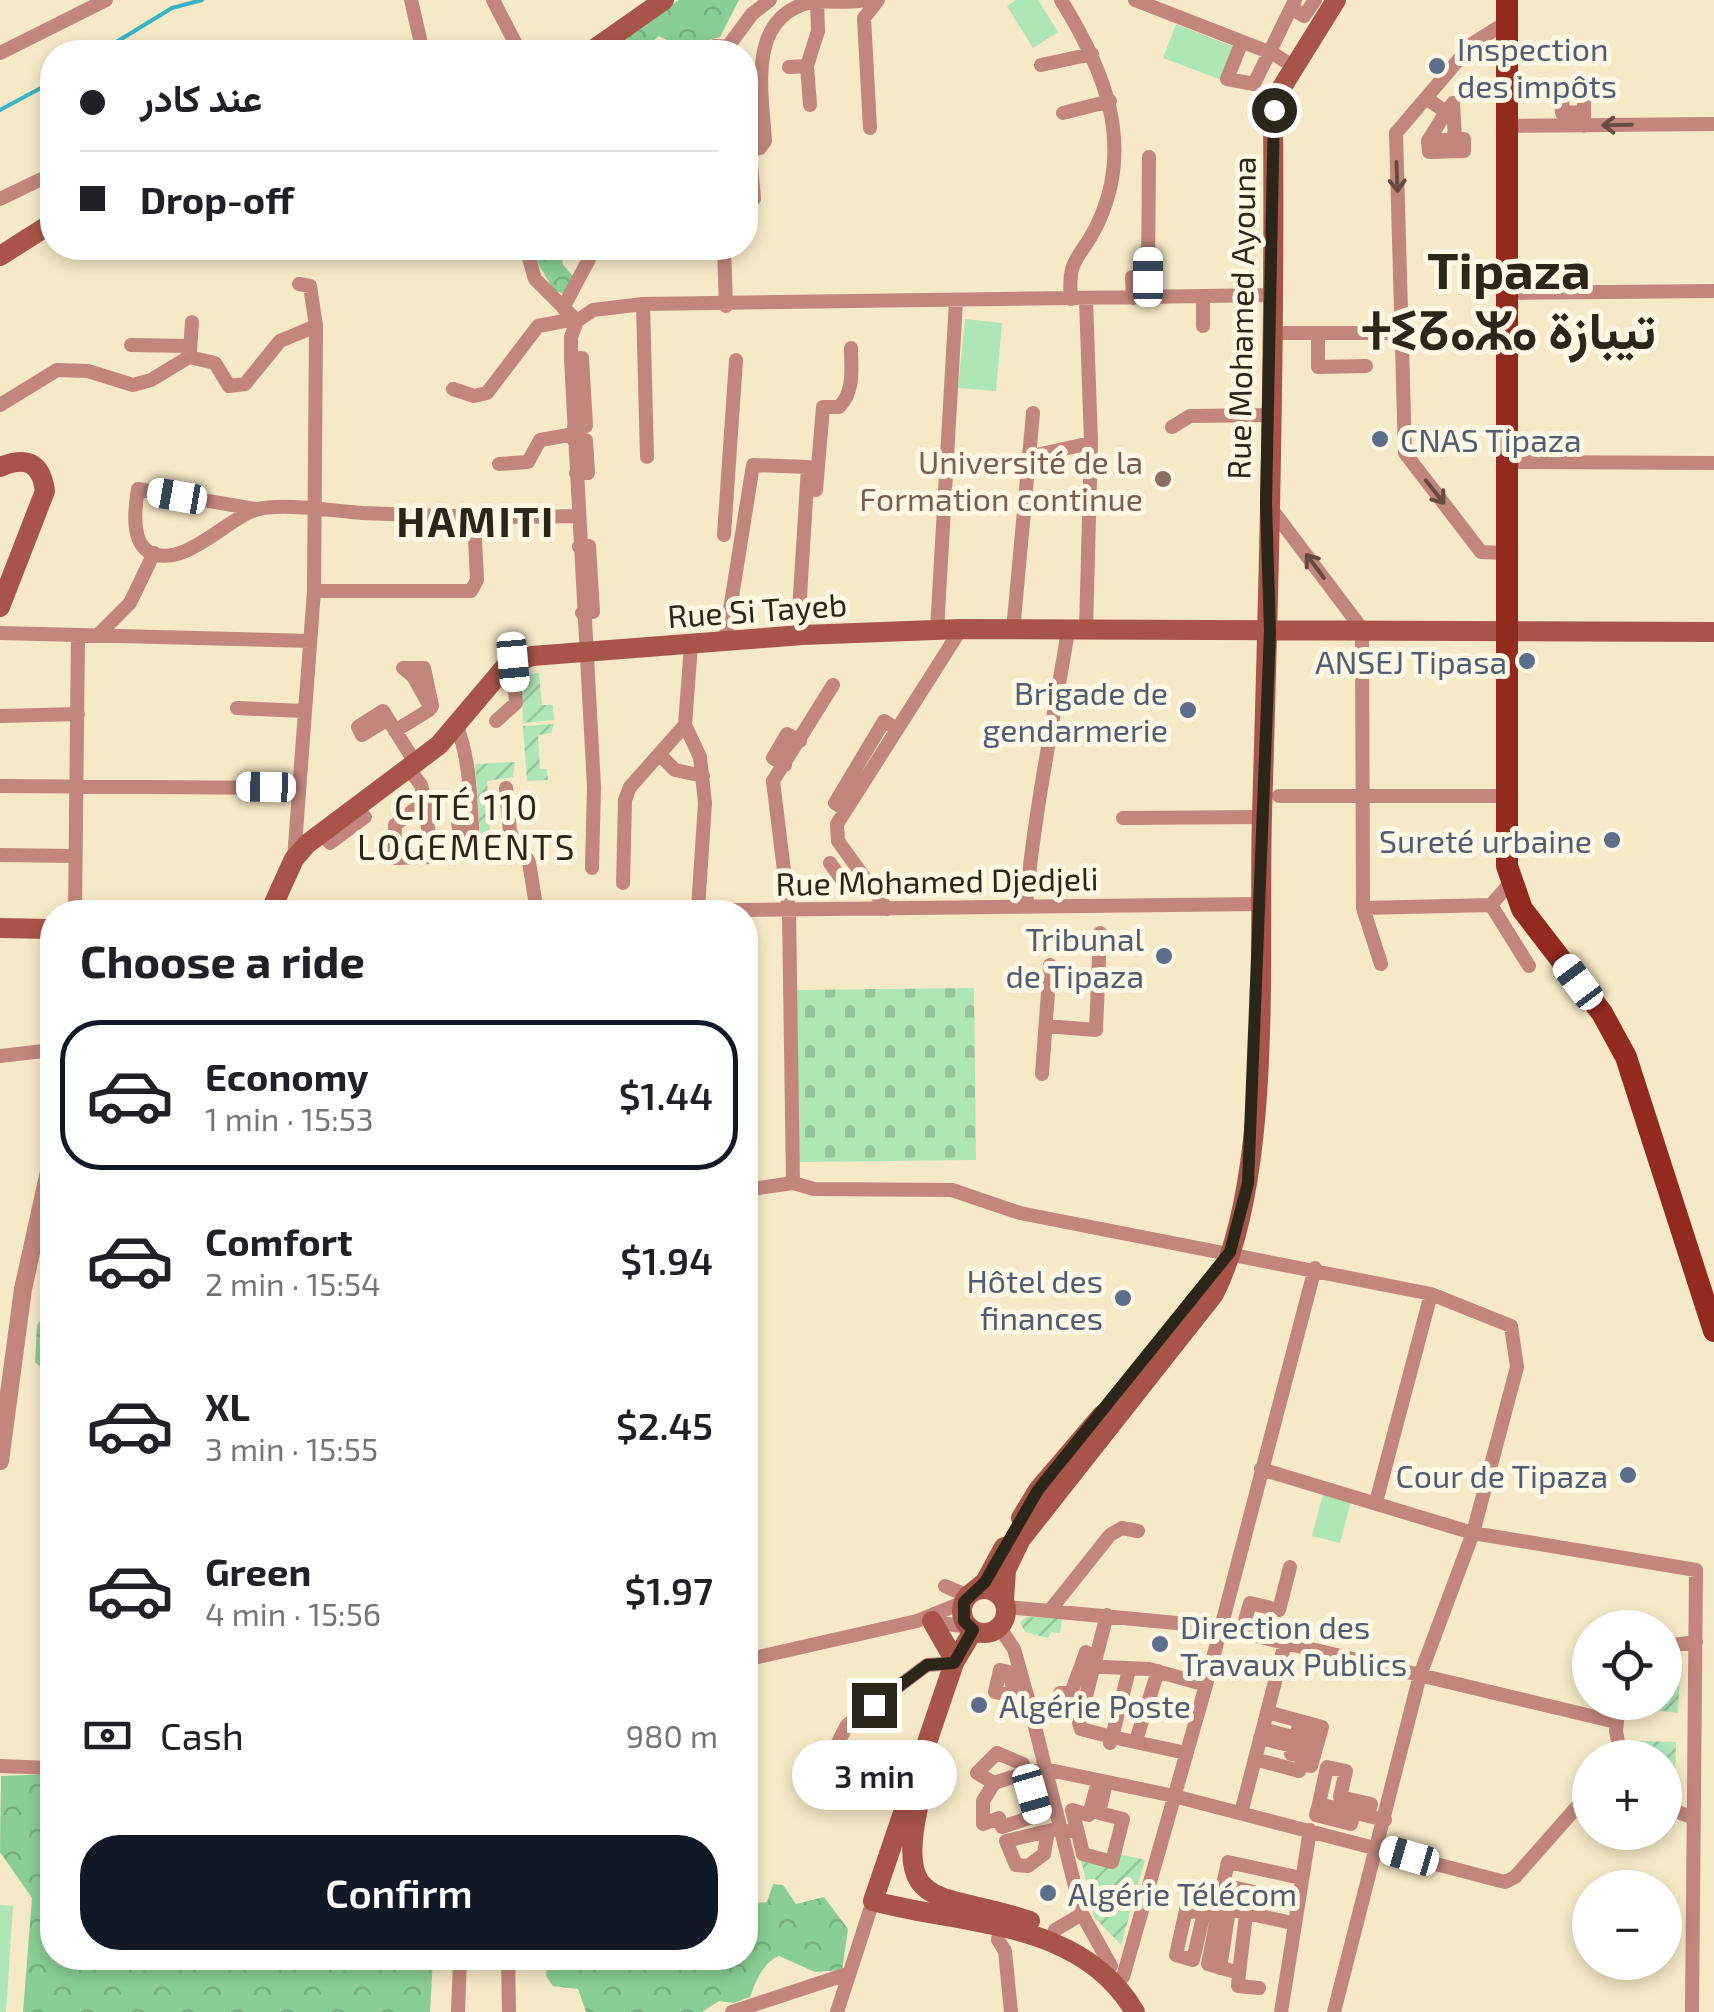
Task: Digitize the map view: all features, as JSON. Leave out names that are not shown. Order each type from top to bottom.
[{"type":"main road","points":[[607,40],[664,0]]},
{"type":"main road","name":"Rue Mohamed Ayouna","points":[[990,1621],[1021,1538],[1214,1294],[1248,1183],[1270,631],[1266,503],[1274,295],[1274,110],[1294,67],[1336,0]]},
{"type":"main road","points":[[1507,11],[1504,553],[1511,882],[1522,909],[1602,1014],[1626,1057],[1714,1332]]},
{"type":"main road","points":[[0,256],[40,231]]},
{"type":"main road","points":[[0,467],[18,460],[32,462],[40,472],[45,491],[0,607]]},
{"type":"main road","points":[[1506,629],[1714,632]]},
{"type":"main road","name":"Rue Si Tayeb","points":[[513,662],[542,654],[802,635],[937,630],[1506,629]]},
{"type":"main road","points":[[276,900],[294,860],[322,833],[412,766],[456,727],[480,693],[513,662]]},
{"type":"main road","points":[[0,928],[40,930]]},
{"type":"main road","points":[[968,1597],[985,1582],[1038,1490],[1230,1252]]},
{"type":"main road","points":[[968,1597],[987,1588],[990,1621],[965,1660],[917,1811],[910,1862],[924,1889],[1056,1930],[1117,1972],[1147,2012]]},
{"type":"main road","points":[[968,1597],[990,1621]]},
{"type":"main road","points":[[925,1621],[955,1662]]},
{"type":"main road","points":[[990,1621],[955,1662],[873,1901],[1053,1942],[1092,1962],[1118,1987],[1136,2012]]},
{"type":"main road","points":[[899,1908],[924,1889]]},
{"type":"street","points":[[0,53],[106,0]]},
{"type":"street","points":[[411,0],[420,40]]},
{"type":"street","points":[[733,40],[752,14],[770,0]]},
{"type":"street","points":[[758,146],[765,141],[760,62],[766,40],[791,11],[816,2],[866,0]]},
{"type":"street","points":[[870,128],[864,18],[878,0]]},
{"type":"street","points":[[1026,905],[1034,814],[1077,630],[1091,443],[1078,299],[1068,269],[1098,222],[1113,175],[1115,138],[1110,101],[1092,54],[1060,0]]},
{"type":"street","points":[[1135,0],[1294,67]]},
{"type":"street","points":[[1240,81],[1254,49],[1298,3],[1304,16],[1315,0]]},
{"type":"street","points":[[499,2],[515,40]]},
{"type":"street","points":[[810,105],[807,66],[818,31],[816,2]]},
{"type":"street","points":[[1504,553],[1481,552],[1406,453],[1396,133],[1472,44],[1507,11]]},
{"type":"street","points":[[1040,65],[1092,54]]},
{"type":"street","points":[[789,67],[807,66]]},
{"type":"street","points":[[1426,98],[1450,115],[1455,140],[1464,139],[1464,151],[1428,152],[1428,140],[1450,115]]},
{"type":"street","points":[[1063,113],[1110,101]]},
{"type":"street","points":[[1506,126],[1584,119],[1714,124]]},
{"type":"street","points":[[1133,298],[1132,277],[1148,277],[1149,158]]},
{"type":"street","points":[[0,199],[40,180]]},
{"type":"street","points":[[530,260],[535,278],[572,316]]},
{"type":"street","points":[[499,464],[528,462],[540,440],[574,434],[586,426],[582,358],[571,359],[572,316],[591,260]]},
{"type":"street","points":[[724,260],[726,306]]},
{"type":"street","points":[[294,860],[296,788],[314,592],[316,326],[314,296],[310,286],[300,284]]},
{"type":"street","points":[[1507,293],[1714,291]]},
{"type":"street","points":[[453,389],[474,396],[487,393],[538,326],[591,311],[643,304],[726,306],[1274,295]]},
{"type":"street","points":[[1203,296],[1203,326]]},
{"type":"street","points":[[937,630],[956,300]]},
{"type":"street","points":[[643,304],[648,457]]},
{"type":"street","points":[[0,405],[56,370],[88,370],[133,384],[151,380],[190,351],[192,322]]},
{"type":"street","points":[[131,344],[190,351],[215,362],[229,386],[246,384],[280,341],[316,326]]},
{"type":"street","points":[[1273,333],[1403,333]]},
{"type":"street","points":[[1318,334],[1318,367],[1366,366]]},
{"type":"street","points":[[802,635],[823,407],[839,407],[846,400],[851,388],[850,348]]},
{"type":"street","points":[[724,535],[736,360]]},
{"type":"street","points":[[1013,631],[1033,413]]},
{"type":"street","points":[[1172,427],[1190,416],[1270,415]]},
{"type":"street","points":[[574,434],[586,440],[588,472],[576,473],[578,541],[589,546],[593,612],[582,612],[587,653],[592,868]]},
{"type":"street","points":[[1027,457],[1091,443]]},
{"type":"street","points":[[1506,462],[1714,463]]},
{"type":"street","points":[[728,464],[808,468],[798,612]]},
{"type":"street","points":[[724,641],[752,464]]},
{"type":"street","points":[[154,553],[138,536],[138,489],[256,509],[474,518],[577,509]]},
{"type":"street","points":[[1266,503],[1362,629],[1363,908],[1382,964]]},
{"type":"street","points":[[154,553],[189,548],[256,509]]},
{"type":"street","points":[[314,592],[471,591],[477,580],[474,518]]},
{"type":"street","points":[[98,635],[130,603],[154,553]]},
{"type":"street","points":[[887,909],[836,837],[846,810],[961,630]]},
{"type":"street","points":[[0,632],[310,642]]},
{"type":"street","points":[[75,900],[78,635]]},
{"type":"street","points":[[691,644],[685,725],[703,776],[698,900]]},
{"type":"street","points":[[496,721],[516,704],[513,662]]},
{"type":"street","points":[[793,1183],[789,911],[772,788],[775,775],[834,685]]},
{"type":"street","points":[[237,708],[302,711]]},
{"type":"street","points":[[425,802],[421,785],[392,725],[430,708]]},
{"type":"street","points":[[0,716],[78,714]]},
{"type":"street","points":[[623,883],[625,800],[630,787],[685,725]]},
{"type":"street","points":[[456,727],[465,748],[470,807]]},
{"type":"street","points":[[659,754],[675,770],[703,776]]},
{"type":"street","points":[[0,786],[76,783],[296,788]]},
{"type":"street","points":[[506,788],[511,836],[529,862],[535,900]]},
{"type":"street","points":[[1280,796],[1508,796]]},
{"type":"street","points":[[1122,818],[1262,816]]},
{"type":"street","points":[[0,855],[74,856]]},
{"type":"street","points":[[847,888],[834,869],[854,863]]},
{"type":"street","points":[[1363,908],[1490,905],[1511,882]]},
{"type":"street","name":"Rue Mohamed Djedjeli","points":[[758,910],[1261,904]]},
{"type":"street","points":[[1490,905],[1530,966]]},
{"type":"street","points":[[1046,1026],[1096,1030],[1100,934]]},
{"type":"street","points":[[1042,1074],[1050,965]]},
{"type":"street","points":[[0,1056],[40,1051]]},
{"type":"street","points":[[758,1188],[793,1183],[814,1189],[952,1190],[1020,1213],[1315,1268],[1431,1294],[1503,1319],[1513,1331],[1517,1367],[1473,1533],[1420,1675],[1334,2012]]},
{"type":"street","points":[[0,1461],[5,1380],[14,1358],[22,1289],[40,1210]]},
{"type":"street","points":[[1117,1972],[1206,1684],[1315,1268]]},
{"type":"street","points":[[1376,1502],[1431,1294]]},
{"type":"street","points":[[1261,1469],[1473,1533],[1694,1569],[1692,2012]]},
{"type":"street","points":[[1051,1609],[1110,1534],[1122,1528],[1138,1530]]},
{"type":"street","points":[[1242,1632],[1250,1603],[1279,1610],[1290,1568]]},
{"type":"street","points":[[945,1586],[968,1597]]},
{"type":"street","points":[[925,1621],[968,1597]]},
{"type":"street","points":[[758,1657],[925,1621],[990,1621],[1051,1609],[1220,1626],[1616,1722],[1619,1740]]},
{"type":"street","points":[[1060,1693],[1071,1693],[1107,1615]]},
{"type":"street","points":[[990,1621],[1014,1650],[1021,1698],[1045,1769],[1082,1914],[1117,1972]]},
{"type":"street","points":[[1682,1644],[1696,1642]]},
{"type":"street","points":[[1242,1813],[1284,1643]]},
{"type":"street","points":[[1087,1661],[1129,1670],[1158,1671],[1206,1684]]},
{"type":"street","points":[[1087,1661],[1079,1726],[1111,1740],[1186,1753]]},
{"type":"street","points":[[828,1762],[847,1725],[927,1665],[955,1662]]},
{"type":"street","points":[[1111,1740],[1129,1670]]},
{"type":"street","points":[[1138,1734],[1158,1671]]},
{"type":"street","points":[[1255,1759],[1300,1771],[1302,1764],[1311,1766],[1322,1727],[1267,1712]]},
{"type":"street","points":[[994,1783],[978,1773],[997,1753],[1023,1764],[1026,1773],[1038,1814],[1002,1826],[999,1818],[983,1824],[984,1798],[994,1783],[1026,1773],[1045,1769],[1174,1796],[1508,1882],[1572,1812]]},
{"type":"street","points":[[0,1766],[40,1768]]},
{"type":"street","points":[[1361,1814],[1371,1804],[1340,1797],[1346,1771],[1327,1767],[1318,1804],[1385,1820]]},
{"type":"street","points":[[1096,1790],[1104,1791],[1099,1812],[1123,1820],[1112,1862],[1083,1854],[1062,1830],[1072,1810],[1089,1814],[1096,1790]]},
{"type":"street","points":[[1682,1814],[1691,1817]]},
{"type":"street","points":[[1282,2012],[1292,1924],[1310,1830]]},
{"type":"street","points":[[1296,1902],[1222,1885],[1228,1862],[1301,1878]]},
{"type":"street","points":[[837,2012],[873,1901]]},
{"type":"street","points":[[1228,1910],[1292,1924]]},
{"type":"street","points":[[1228,1910],[1230,1970],[1238,1986],[1260,1988]]},
{"type":"street","points":[[1228,1910],[1208,1964],[1230,1970]]},
{"type":"street","points":[[1056,1930],[1082,1914]]},
{"type":"street","points":[[1000,1927],[998,1940],[1004,1951],[1010,2012]]},
{"type":"street","points":[[458,2012],[460,1970]]},
{"type":"street","points":[[508,1970],[509,2012]]},
{"type":"street","points":[[732,2012],[847,1974]]},
{"type":"green space","points":[[679,0],[739,0],[720,37],[622,40]]},
{"type":"green space","points":[[1016,0],[1038,0],[1058,32],[1033,48],[1007,6]]},
{"type":"green space","points":[[1176,24],[1234,47],[1222,80],[1163,58]]},
{"type":"green space","points":[[536,260],[562,260],[574,277],[565,295],[553,289]]},
{"type":"green space","points":[[965,319],[1002,323],[996,391],[958,388]]},
{"type":"green space","points":[[539,673],[542,705],[553,705],[554,720],[523,723],[522,691],[529,674]]},
{"type":"green space","points":[[554,724],[551,733],[538,735],[540,769],[547,769],[548,780],[527,781],[523,726]]},
{"type":"green space","points":[[515,762],[513,777],[487,781],[491,846],[481,846],[475,764]]},
{"type":"green space","points":[[974,988],[976,1160],[799,1162],[797,990]]},
{"type":"green space","points":[[40,1320],[40,1366],[35,1362]]},
{"type":"green space","points":[[1323,1494],[1351,1501],[1340,1543],[1312,1536]]},
{"type":"green space","points":[[1027,1617],[1062,1618],[1060,1633],[1051,1632],[1048,1638],[1025,1632],[1020,1622]]},
{"type":"green space","points":[[40,1774],[40,1970],[432,1970],[430,2012],[23,2012],[32,1898],[0,1852],[1,1776]]},
{"type":"green space","points":[[1119,1854],[1145,1860],[1121,1945],[1094,1917],[1081,1859]]},
{"type":"green space","points":[[773,1884],[783,1885],[796,1904],[824,1897],[848,1929],[842,1970],[815,1972],[779,1956],[764,1968],[750,1997],[734,2003],[719,2001],[702,2012],[586,2012],[578,1989],[553,1986],[546,1976],[547,1970],[758,1970],[758,1903],[767,1902]]},
{"type":"green space","points":[[0,1905],[13,1906],[6,2012],[0,2012]]},
{"type":"waterway","points":[[120,40],[172,8],[202,0]]},
{"type":"waterway","points":[[0,110],[40,88]]},
{"type":"place","name":"Inspection des impôts","points":[[1437,66]]},
{"type":"place","name":"CNAS Tipaza","points":[[1380,439]]},
{"type":"place","name":"Université de la Formation continue","points":[[1163,479]]},
{"type":"place","name":"ANSEJ Tipasa","points":[[1527,661]]},
{"type":"place","name":"Brigade de gendarmerie","points":[[1188,710]]},
{"type":"place","name":"Sureté urbaine","points":[[1612,840]]},
{"type":"place","name":"Tribunal de Tipaza","points":[[1164,956]]},
{"type":"place","name":"Hôtel des finances","points":[[1123,1298]]},
{"type":"place","name":"Cour de Tipaza","points":[[1628,1475]]},
{"type":"place","name":"Direction des Travaux Publics","points":[[1160,1644]]},
{"type":"place","name":"Algérie Poste","points":[[979,1705]]},
{"type":"place","name":"Algérie Télécom","points":[[1048,1893]]},
{"type":"district","name":"Tipaza ⵜⵉⵒⴰⵣⴰ تيبازة","points":[[1509,298]]},
{"type":"district","name":"HAMITI","points":[[476,520]]},
{"type":"district","name":"CITÉ 110 LOGEMENTS","points":[[467,826]]},
{"type":"route","points":[[874,1705],[927,1665],[938,1661],[954,1663],[973,1630],[962,1615],[964,1602],[985,1582],[1038,1490],[1134,1376],[1230,1252],[1248,1183],[1270,631],[1266,503],[1273,333],[1274,110]]}]
